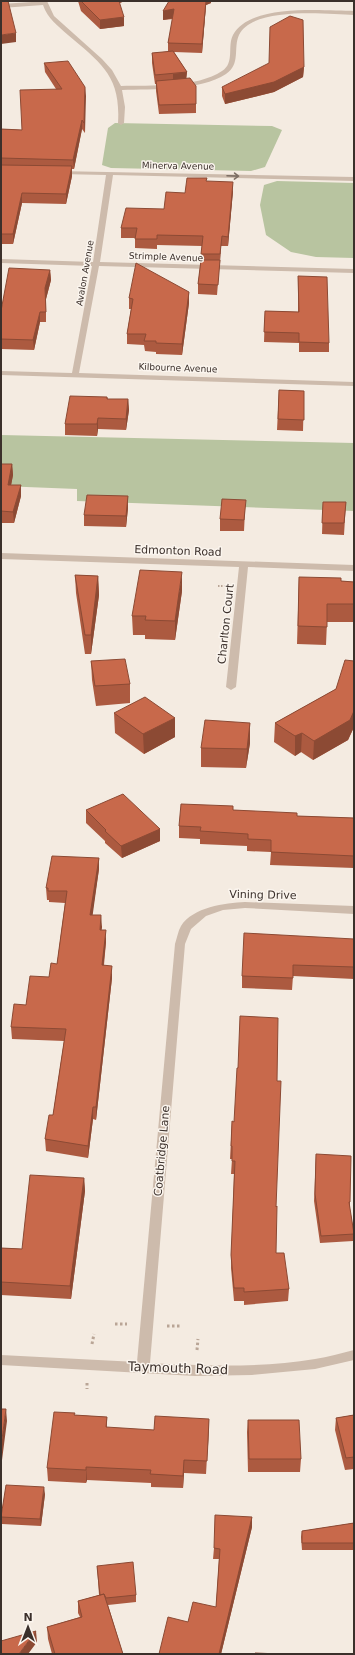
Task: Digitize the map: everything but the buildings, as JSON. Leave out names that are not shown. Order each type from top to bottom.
[{"type":"street","points":[[1,6],[45,2],[51,17],[96,54],[120,88],[122,108],[121,123]]},
{"type":"street","points":[[120,88],[168,86],[202,82],[226,72],[233,58],[236,35],[243,24],[262,16],[287,12],[354,13]]},
{"type":"street","name":"Minerva Avenue","points":[[54,172],[354,179]]},
{"type":"street","name":"Avalon Avenue","points":[[75,375],[96,264],[110,174]]},
{"type":"street","name":"Strimple Avenue","points":[[1,261],[354,271]]},
{"type":"street","name":"Kilbourne Avenue","points":[[1,373],[354,384]]},
{"type":"street","name":"Edmonton Road","points":[[1,556],[354,568]]},
{"type":"street","name":"Charlton Court","points":[[232,687],[244,564]]},
{"type":"street","name":"Vining Drive","points":[[183,935],[186,927],[202,914],[222,907],[245,905],[354,910]]},
{"type":"street","name":"Coatbridge Lane","points":[[143,1368],[180,944],[183,935]]},
{"type":"street","name":"Taymouth Road","points":[[1,1360],[187,1371],[252,1370],[315,1364],[354,1356]]},
{"type":"path","points":[[115,1324],[127,1324]]},
{"type":"path","points":[[167,1326],[180,1326]]},
{"type":"path","points":[[92,1344],[94,1334]]},
{"type":"path","points":[[197,1350],[198,1339]]},
{"type":"green space","points":[[115,123],[272,126],[282,130],[265,167],[251,171],[111,168],[102,165],[108,128]]},
{"type":"green space","points":[[277,181],[354,183],[354,258],[316,257],[291,252],[266,235],[260,205],[264,185]]},
{"type":"green space","points":[[1,435],[354,443],[354,511],[77,501],[77,489],[1,486]]}]
